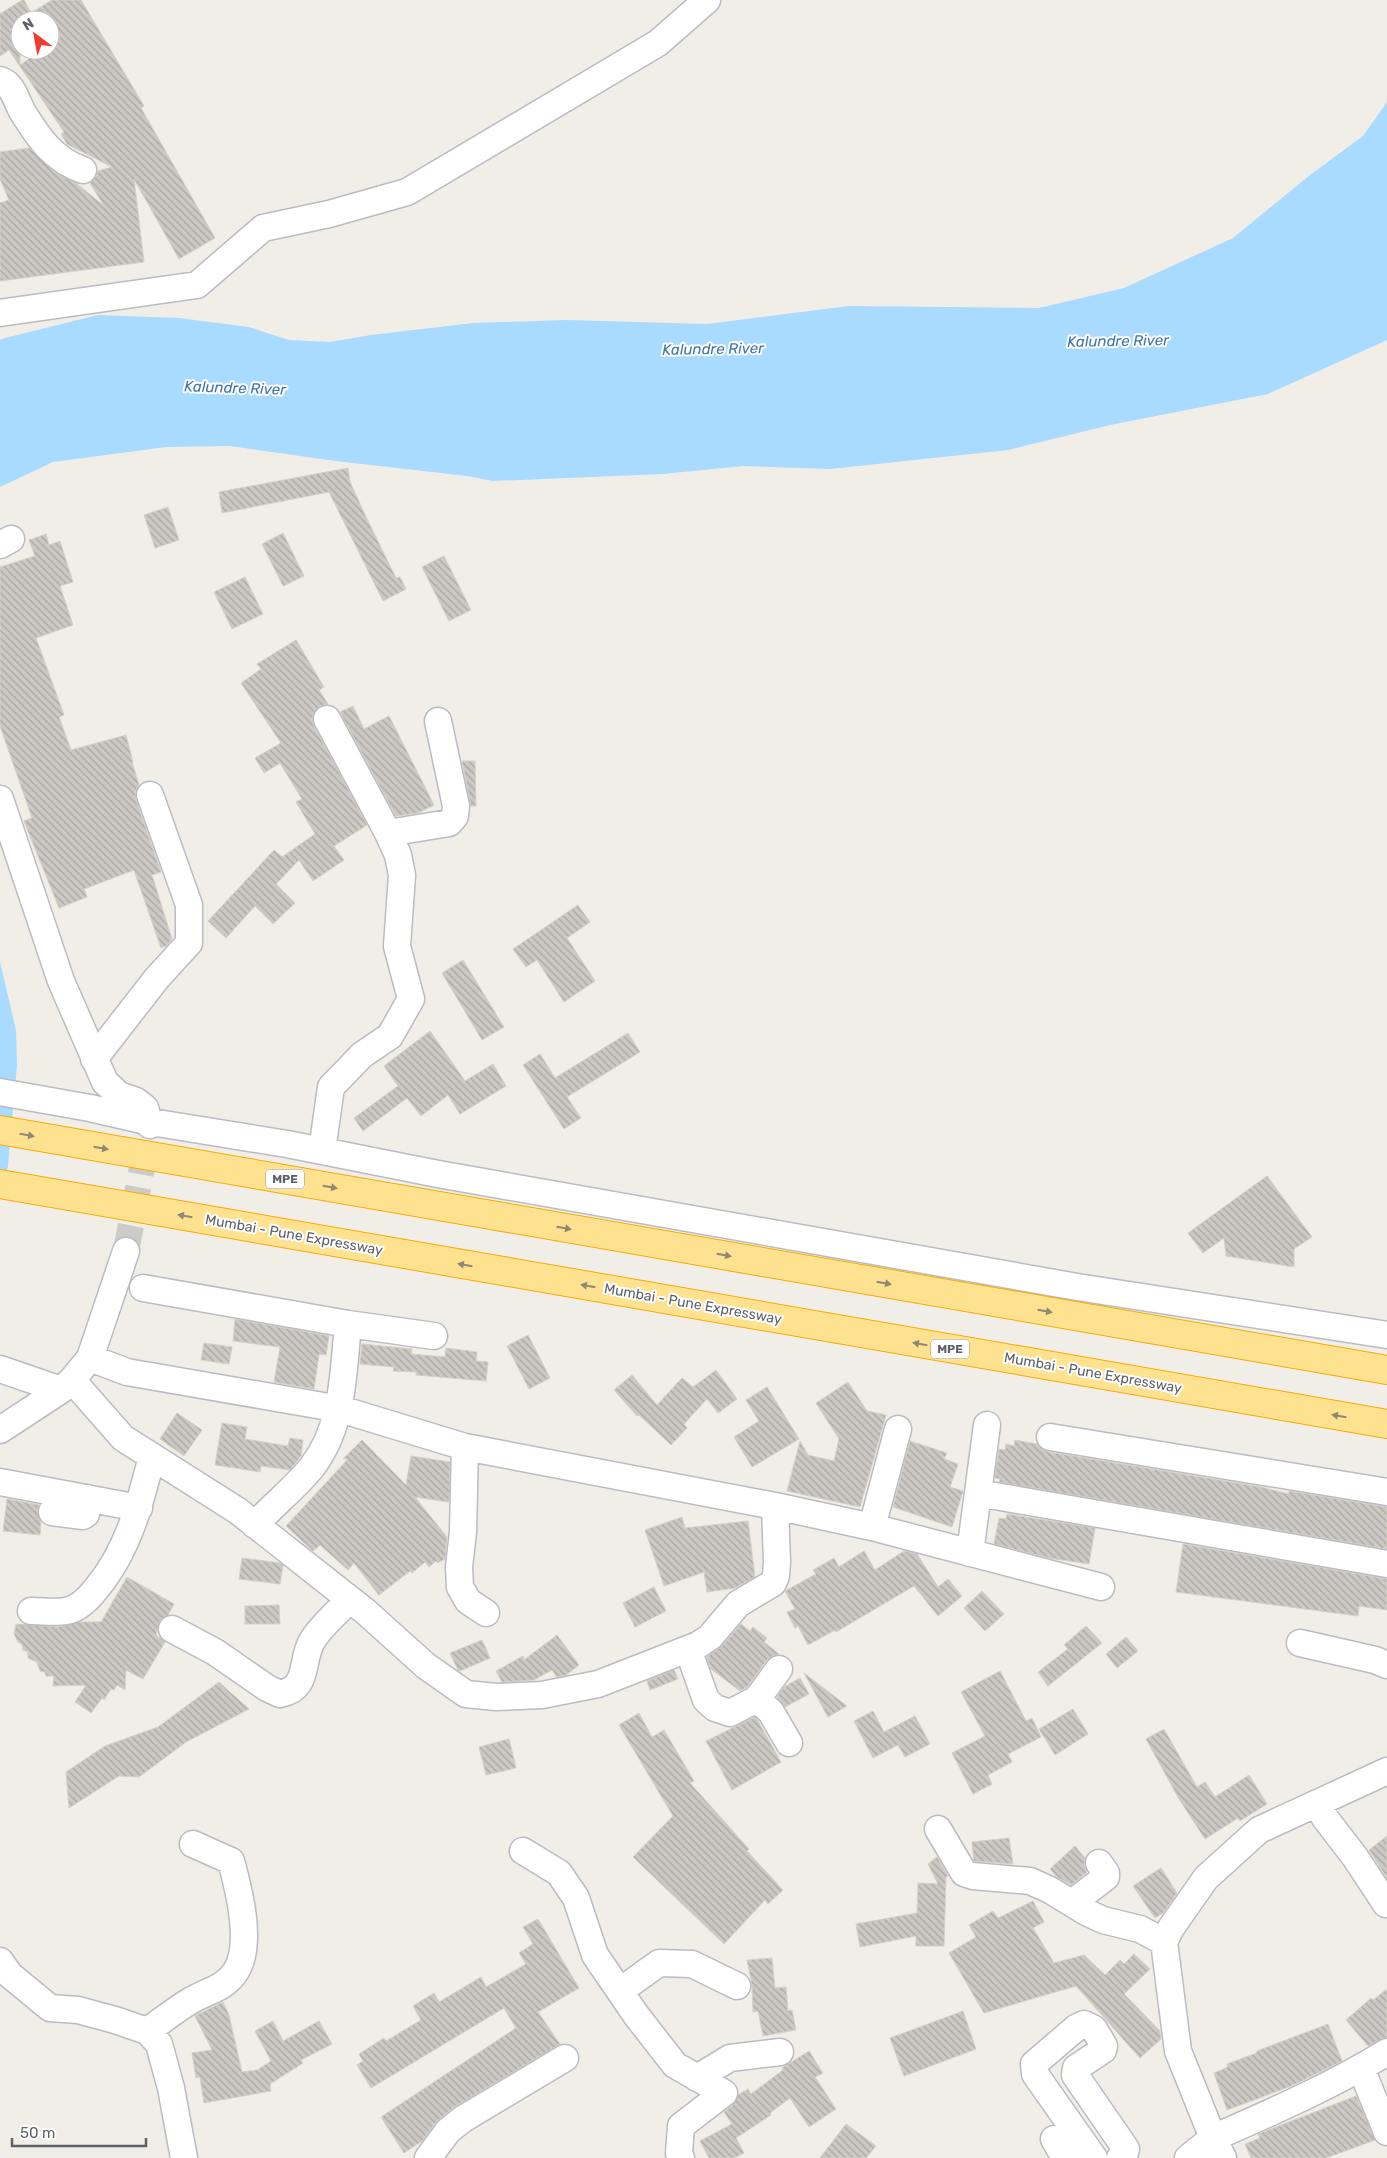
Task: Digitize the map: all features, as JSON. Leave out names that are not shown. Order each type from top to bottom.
[{"type":"highway","name":"MPE","points":[[0,1130],[1387,1370]]},
{"type":"highway","name":"Mumbai - Pune Expressway","points":[[0,1184],[1387,1424]]},
{"type":"street","points":[[0,313],[197,285],[263,228],[329,214],[407,192],[658,43],[707,0]]},
{"type":"street","points":[[0,80],[9,84],[22,110],[42,141],[64,162],[83,170]]},
{"type":"street","points":[[322,1151],[331,1086],[362,1055],[390,1036],[411,999],[398,946],[402,875],[398,855],[327,719]]},
{"type":"street","points":[[388,833],[449,823],[454,816],[456,806],[438,721]]},
{"type":"street","points":[[94,1059],[157,978],[189,943],[189,905],[150,795]]},
{"type":"street","points":[[0,799],[61,981],[94,1059],[105,1082],[119,1095],[136,1101],[146,1108],[149,1129]]},
{"type":"street","points":[[0,1092],[90,1108],[149,1129],[322,1151],[438,1174],[1077,1287],[1387,1335]]},
{"type":"street","points":[[0,1430],[67,1385],[90,1358],[126,1252]]},
{"type":"street","points":[[143,1288],[348,1324],[434,1336]]},
{"type":"street","points":[[255,1525],[311,1468],[325,1448],[340,1409],[348,1324]]},
{"type":"street","points":[[90,1358],[127,1372],[340,1409],[466,1447],[775,1506],[872,1527],[1101,1587]]},
{"type":"street","points":[[0,1369],[67,1385],[123,1438],[238,1511],[366,1612],[426,1666],[466,1694],[496,1697],[542,1694],[598,1684],[698,1645],[710,1637],[738,1604],[773,1583],[776,1576],[777,1562],[775,1506]]},
{"type":"street","points":[[970,1552],[987,1425]]},
{"type":"street","points":[[872,1527],[898,1429]]},
{"type":"street","points":[[1050,1436],[1387,1492]]},
{"type":"street","points":[[466,1447],[463,1532],[459,1567],[460,1587],[468,1601],[486,1613]]},
{"type":"street","points":[[32,1611],[67,1611],[88,1600],[106,1577],[124,1548],[139,1508],[152,1456]]},
{"type":"street","points":[[0,1482],[139,1508]]},
{"type":"street","points":[[978,1493],[1387,1564]]},
{"type":"street","points":[[52,1512],[83,1516],[86,1514],[87,1498]]},
{"type":"street","points":[[172,1629],[215,1652],[267,1688],[280,1694],[296,1688],[301,1679],[307,1653],[313,1640],[349,1600]]},
{"type":"street","points":[[1300,1643],[1375,1660],[1387,1665]]},
{"type":"street","points":[[688,1649],[706,1700],[715,1708],[730,1713],[756,1699],[779,1669]]},
{"type":"street","points":[[756,1699],[770,1712],[789,1743]]},
{"type":"street","points":[[1218,2148],[1178,2051],[1164,1942],[1171,1928],[1206,1878],[1259,1830],[1387,1771]]},
{"type":"street","points":[[1317,1803],[1325,1818],[1356,1857],[1386,1904]]},
{"type":"street","points":[[938,1829],[964,1873],[973,1876],[1030,1881],[1103,1920],[1140,1929],[1164,1942]]},
{"type":"street","points":[[147,2031],[192,2000],[219,1988],[236,1971],[244,1948],[238,1884],[231,1861],[193,1844]]},
{"type":"street","points":[[523,1851],[559,1873],[576,1898],[596,1955],[620,1992],[675,2065],[724,2093],[681,2126],[679,2153],[681,2158]]},
{"type":"street","points":[[1072,1903],[1106,1877],[1106,1873],[1099,1863]]},
{"type":"street","points":[[620,1992],[659,1963],[692,1964],[737,1986]]},
{"type":"street","points":[[3,1975],[50,2008],[78,2010],[147,2031],[159,2044],[171,2088],[184,2158]]},
{"type":"street","points":[[1094,2158],[1035,2074],[1034,2064],[1076,2028],[1084,2024],[1094,2029],[1104,2046],[1103,2050],[1076,2068],[1075,2075],[1126,2148],[1125,2153],[1120,2158]]},
{"type":"street","points":[[697,2078],[730,2058],[780,2052]]},
{"type":"street","points":[[1188,2158],[1218,2148],[1279,2109],[1361,2068],[1387,2052]]},
{"type":"street","points":[[428,2158],[448,2131],[463,2119],[565,2058]]},
{"type":"street","points":[[1361,2068],[1387,2132]]},
{"type":"water","name":"Kalundre River","points":[[1387,102],[1387,340],[1268,394],[1110,425],[1008,450],[830,469],[743,466],[663,474],[493,481],[467,476],[336,461],[230,446],[166,447],[53,462],[0,487],[0,340],[5,338],[98,315],[179,318],[249,327],[289,340],[330,342],[371,335],[473,323],[567,320],[707,324],[849,306],[1039,308],[1124,288],[1233,238],[1310,175],[1363,136]]},
{"type":"water","points":[[0,962],[16,1030],[17,1065],[8,1166],[0,1198]]},
{"type":"building","points":[[24,0],[29,10],[10,10],[10,51],[9,50],[0,56],[0,14]]},
{"type":"building","points":[[52,0],[81,0],[144,106],[141,108],[215,238],[179,259],[134,179],[144,262],[0,281],[0,203],[9,200],[0,179],[0,152],[29,148],[54,172],[76,183],[104,206],[90,183],[97,176],[98,171],[112,167],[67,144],[61,134],[64,132],[16,60],[20,60],[20,65],[27,60],[60,60],[60,10],[36,10]]},
{"type":"building","points":[[348,468],[350,482],[368,521],[396,578],[400,577],[406,589],[383,601],[329,492],[222,513],[219,492]]},
{"type":"building","points":[[168,507],[179,540],[155,548],[144,515]]},
{"type":"building","points":[[283,533],[304,576],[283,586],[262,544]]},
{"type":"building","points":[[46,534],[49,545],[60,541],[73,582],[60,586],[73,625],[36,638],[64,715],[59,717],[71,750],[126,735],[139,785],[135,792],[136,800],[161,872],[152,875],[172,939],[166,946],[161,948],[134,870],[84,889],[87,897],[59,908],[24,821],[32,818],[0,726],[0,567],[35,556],[29,540]]},
{"type":"building","points":[[444,556],[471,610],[449,621],[422,567]]},
{"type":"building","points":[[245,577],[263,614],[232,629],[214,592]]},
{"type":"building","points":[[296,640],[324,687],[319,690],[328,704],[320,706],[315,711],[312,718],[314,726],[367,825],[334,846],[344,860],[313,881],[299,860],[276,884],[295,903],[273,924],[255,906],[226,938],[208,921],[274,850],[282,857],[315,834],[296,802],[302,799],[280,763],[264,773],[255,758],[281,743],[241,683],[261,669],[257,664]]},
{"type":"building","points":[[353,706],[364,729],[389,716],[434,805],[418,813],[396,816],[340,712]]},
{"type":"building","points":[[462,761],[475,761],[476,806],[471,806]]},
{"type":"building","points":[[578,905],[590,922],[567,938],[595,981],[564,1002],[537,960],[526,967],[513,949]]},
{"type":"building","points":[[463,960],[504,1027],[482,1040],[442,973]]},
{"type":"building","points":[[430,1031],[465,1081],[493,1064],[506,1086],[460,1114],[448,1095],[421,1116],[407,1098],[363,1131],[354,1118],[398,1086],[384,1066]]},
{"type":"building","points":[[628,1033],[640,1052],[567,1097],[581,1118],[564,1129],[523,1065],[540,1054],[555,1078]]},
{"type":"building","points":[[1267,1176],[1312,1237],[1294,1249],[1294,1267],[1226,1256],[1224,1238],[1203,1253],[1188,1233]]},
{"type":"building","points":[[235,1319],[329,1336],[326,1355],[319,1354],[314,1389],[274,1382],[280,1347],[233,1341]]},
{"type":"building","points":[[528,1335],[550,1378],[529,1389],[507,1346]]},
{"type":"building","points":[[204,1343],[232,1347],[229,1364],[201,1360]]},
{"type":"building","points":[[362,1344],[412,1349],[411,1354],[445,1357],[446,1348],[477,1352],[476,1361],[488,1362],[486,1381],[416,1375],[416,1372],[393,1371],[394,1367],[360,1364]]},
{"type":"building","points":[[716,1370],[737,1399],[718,1413],[707,1399],[684,1424],[687,1428],[671,1445],[639,1415],[637,1416],[614,1390],[632,1375],[657,1405],[682,1378],[693,1387]]},
{"type":"building","points":[[848,1382],[867,1411],[886,1415],[860,1507],[787,1491],[800,1441],[808,1455],[834,1461],[839,1439],[816,1403]]},
{"type":"building","points":[[767,1387],[799,1439],[752,1467],[734,1437],[759,1421],[746,1400]]},
{"type":"building","points":[[177,1413],[202,1430],[184,1456],[160,1439]]},
{"type":"building","points":[[222,1423],[247,1427],[245,1439],[288,1446],[290,1438],[303,1440],[301,1456],[290,1470],[261,1466],[260,1472],[215,1465]]},
{"type":"building","points":[[362,1440],[406,1485],[411,1456],[450,1462],[449,1502],[415,1497],[447,1537],[445,1559],[438,1563],[436,1561],[429,1567],[425,1562],[379,1595],[354,1563],[348,1570],[320,1545],[313,1551],[286,1526],[348,1459],[343,1459]]},
{"type":"building","points":[[1015,1440],[1037,1444],[1041,1449],[1048,1452],[1261,1487],[1289,1494],[1289,1491],[1387,1507],[1387,1549],[999,1482],[1000,1479],[995,1478],[999,1449],[1005,1450],[1006,1444],[1014,1446]]},
{"type":"building","points":[[910,1441],[947,1453],[944,1459],[958,1464],[950,1487],[963,1491],[952,1527],[893,1507]]},
{"type":"building","points":[[7,1499],[39,1505],[37,1511],[41,1522],[40,1535],[3,1531]]},
{"type":"building","points":[[1007,1514],[1095,1528],[1089,1564],[1049,1558],[994,1544],[999,1518],[1006,1519]]},
{"type":"building","points":[[682,1517],[685,1528],[748,1521],[755,1577],[735,1588],[707,1592],[704,1572],[664,1586],[645,1530]]},
{"type":"building","points":[[1183,1544],[1387,1579],[1387,1610],[1359,1606],[1358,1616],[1176,1592]]},
{"type":"building","points":[[864,1551],[875,1570],[904,1551],[917,1554],[938,1587],[948,1579],[962,1596],[938,1616],[914,1586],[836,1632],[835,1630],[808,1645],[798,1626],[795,1628],[787,1612],[795,1609],[785,1591],[816,1574],[813,1570],[834,1558],[839,1567]]},
{"type":"building","points":[[242,1558],[283,1565],[280,1584],[239,1579]]},
{"type":"building","points":[[127,1577],[174,1604],[168,1615],[159,1622],[156,1635],[165,1642],[143,1679],[126,1670],[125,1690],[117,1685],[114,1690],[111,1689],[104,1700],[102,1698],[91,1713],[75,1702],[86,1685],[53,1686],[54,1676],[46,1676],[45,1672],[40,1671],[37,1662],[28,1658],[28,1652],[23,1650],[22,1644],[18,1642],[14,1634],[16,1624],[58,1627],[79,1622],[101,1622]]},
{"type":"building","points":[[654,1587],[666,1611],[635,1627],[623,1603]]},
{"type":"building","points":[[982,1591],[1004,1614],[985,1631],[964,1608]]},
{"type":"building","points":[[279,1605],[280,1624],[245,1624],[245,1606]]},
{"type":"building","points":[[741,1624],[750,1631],[753,1627],[767,1638],[764,1642],[779,1654],[767,1660],[747,1687],[740,1691],[711,1669],[707,1657],[721,1647]]},
{"type":"building","points":[[1086,1626],[1102,1643],[1048,1686],[1038,1672],[1068,1649],[1064,1645]]},
{"type":"building","points":[[557,1635],[579,1665],[566,1675],[557,1677],[552,1670],[534,1680],[502,1682],[496,1671],[523,1656],[524,1660]]},
{"type":"building","points":[[1126,1637],[1138,1651],[1117,1668],[1106,1654]]},
{"type":"building","points":[[482,1640],[490,1658],[460,1671],[458,1670],[450,1653]]},
{"type":"building","points":[[674,1670],[678,1679],[650,1690],[647,1681]]},
{"type":"building","points":[[1000,1671],[1026,1721],[1032,1718],[1041,1737],[1008,1754],[1012,1762],[988,1775],[992,1784],[973,1794],[952,1753],[985,1736],[961,1692]]},
{"type":"building","points":[[804,1673],[847,1706],[828,1717]]},
{"type":"building","points":[[800,1678],[809,1694],[785,1707],[777,1697],[784,1687]]},
{"type":"building","points":[[219,1682],[249,1709],[186,1742],[139,1777],[119,1776],[69,1808],[66,1772],[105,1746],[158,1727]]},
{"type":"building","points":[[1073,1709],[1088,1734],[1055,1755],[1039,1729]]},
{"type":"building","points":[[873,1711],[884,1732],[915,1716],[930,1744],[905,1757],[898,1745],[873,1758],[854,1721]]},
{"type":"building","points":[[639,1713],[652,1737],[664,1730],[694,1781],[690,1783],[749,1849],[747,1851],[783,1890],[768,1904],[765,1900],[724,1944],[633,1857],[673,1816],[619,1725]]},
{"type":"building","points":[[755,1717],[781,1762],[732,1790],[706,1741]]},
{"type":"building","points":[[1164,1729],[1197,1787],[1205,1782],[1215,1797],[1249,1775],[1267,1804],[1240,1821],[1238,1818],[1205,1839],[1179,1799],[1146,1739]]},
{"type":"building","points":[[509,1739],[516,1768],[486,1775],[479,1747]]},
{"type":"building","points":[[1387,1836],[1387,1878],[1369,1850]]},
{"type":"building","points":[[1009,1838],[1013,1864],[974,1861],[972,1842]]},
{"type":"building","points":[[1075,1846],[1085,1858],[1084,1865],[1087,1872],[1071,1885],[1057,1877],[1050,1869]]},
{"type":"building","points":[[937,1857],[948,1876],[946,1877],[944,1946],[916,1946],[916,1936],[860,1947],[856,1924],[917,1913],[918,1883],[938,1884],[928,1864]]},
{"type":"building","points":[[1161,1868],[1177,1893],[1163,1913],[1155,1918],[1133,1886]]},
{"type":"building","points":[[1033,1901],[1044,1922],[1033,1928],[1054,1963],[1084,1955],[1105,1975],[1120,1960],[1124,1964],[1134,1954],[1150,1969],[1124,1994],[1160,2031],[1161,2039],[1140,2058],[1076,1986],[984,2013],[949,1953],[976,1937],[969,1925],[993,1911],[998,1918]]},
{"type":"building","points":[[538,1919],[579,1988],[538,2012],[560,2044],[454,2107],[436,2122],[422,2141],[404,2153],[381,2117],[516,2028],[504,2008],[371,2088],[357,2065],[363,2061],[359,2054],[384,2038],[386,2041],[421,2020],[413,2006],[434,1993],[439,2002],[481,1977],[486,1987],[526,1964],[519,1953],[533,1944],[523,1927]]},
{"type":"building","points":[[772,1958],[775,1988],[786,1987],[788,2011],[792,2010],[796,2030],[763,2036],[758,2011],[753,2012],[752,1984],[747,1960]]},
{"type":"building","points":[[1387,1989],[1387,2037],[1368,2046],[1346,2020],[1371,1998],[1373,2000]]},
{"type":"building","points":[[223,2002],[229,2015],[242,2072],[257,2070],[271,2061],[255,2031],[273,2021],[283,2041],[319,2021],[332,2044],[301,2060],[303,2063],[270,2084],[271,2091],[204,2103],[200,2077],[196,2078],[192,2053],[212,2050],[195,2016]]},
{"type":"building","points":[[963,2011],[976,2049],[904,2076],[890,2038]]},
{"type":"building","points":[[1328,2024],[1342,2061],[1291,2086],[1227,2110],[1214,2073],[1228,2067],[1227,2064],[1257,2053],[1257,2051]]},
{"type":"building","points":[[809,2051],[823,2073],[815,2077],[836,2109],[809,2127],[790,2098],[770,2113],[771,2115],[736,2138],[744,2153],[734,2158],[709,2158],[700,2141],[732,2124],[724,2112],[733,2105],[738,2095],[748,2089],[751,2094],[783,2070],[782,2068]]},
{"type":"building","points":[[1356,2096],[1375,2140],[1326,2158],[1251,2158],[1245,2144],[1260,2138],[1258,2134]]},
{"type":"building","points":[[846,2124],[876,2146],[866,2158],[820,2158]]},
{"type":"tunnel","points":[[126,1251],[148,1136]]}]
